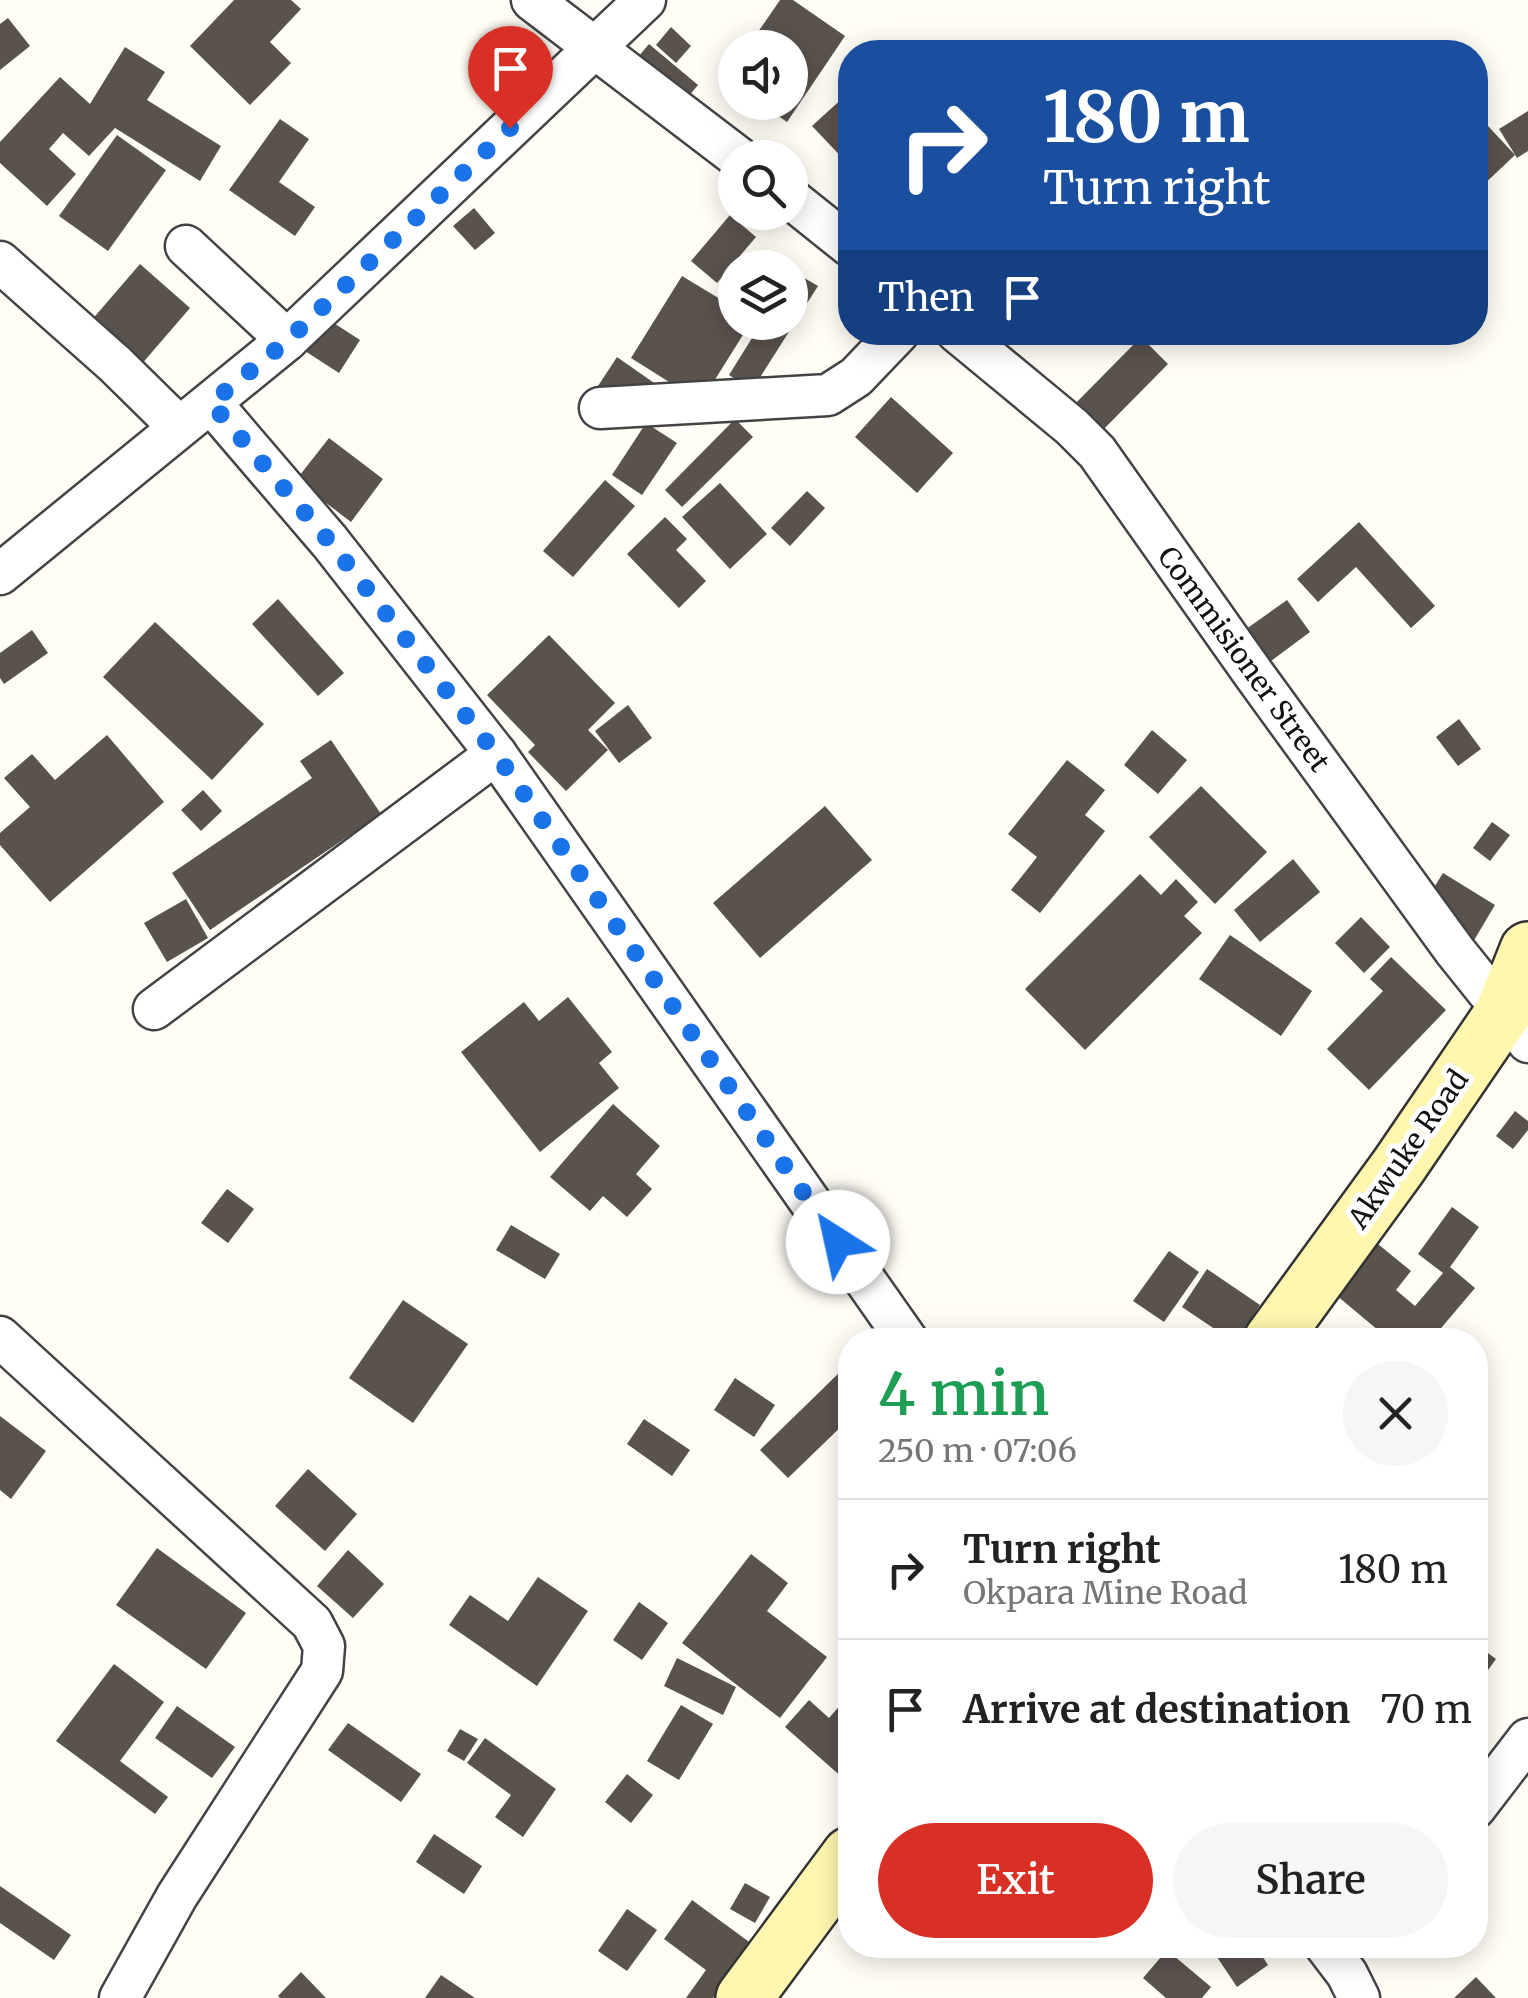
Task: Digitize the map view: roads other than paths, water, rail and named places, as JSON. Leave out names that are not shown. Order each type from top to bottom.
[{"type":"main road","name":"Akwuke Road","points":[[1281,1328],[1398,1168],[1516,1027],[1528,950]]},
{"type":"main road","points":[[744,1998],[838,1871]]},
{"type":"street","points":[[532,0],[718,142]]},
{"type":"street","points":[[0,574],[288,340],[644,0]]},
{"type":"street","points":[[808,212],[838,236]]},
{"type":"street","points":[[186,246],[288,340]]},
{"type":"street","points":[[0,262],[179,427]]},
{"type":"street","points":[[600,408],[828,395],[856,377],[887,345]]},
{"type":"street","name":"Commisioner Street","points":[[973,345],[1072,427],[1096,452],[1322,769],[1516,1027]]},
{"type":"street","points":[[211,403],[330,542],[496,754],[899,1328]]},
{"type":"street","points":[[154,1009],[496,754]]},
{"type":"street","points":[[0,1337],[312,1623],[324,1646],[322,1671],[177,1896],[120,1998]]},
{"type":"street","points":[[1488,1791],[1528,1739]]}]
